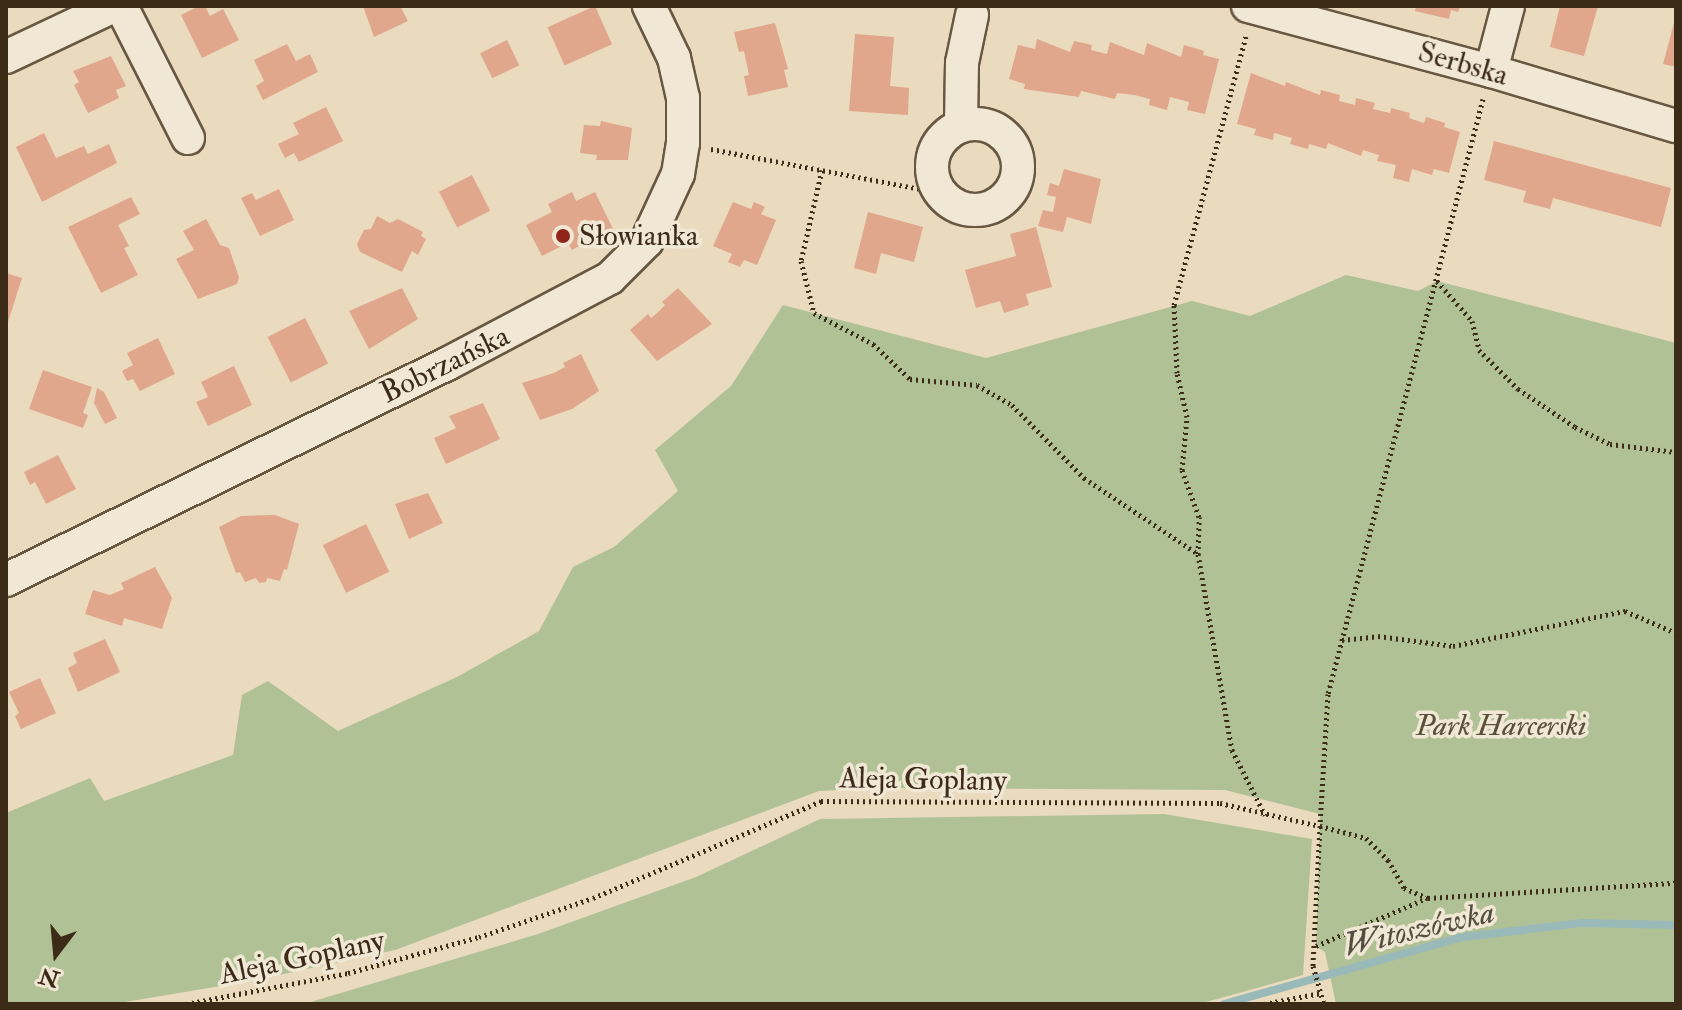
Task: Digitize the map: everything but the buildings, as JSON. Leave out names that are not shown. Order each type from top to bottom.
[{"type":"street","points":[[6,57],[114,6]]},
{"type":"street","points":[[121,6],[188,138]]},
{"type":"street","name":"Bobrzańska","points":[[6,580],[513,331],[610,278],[647,241],[669,199],[678,174],[683,143],[683,98],[674,58],[649,6]]},
{"type":"street","points":[[1491,71],[1508,6]]},
{"type":"street","name":"Serbska","points":[[1251,7],[1491,71],[1676,126]]},
{"type":"street","points":[[961,126],[962,63],[978,9]]},
{"type":"street","points":[[978,124],[995,128],[1009,139],[1017,154],[1018,171],[1013,188],[1002,201],[986,208],[969,209],[953,204],[941,193],[933,178],[932,162],[937,146],[947,134],[961,126],[978,124]]},
{"type":"path","points":[[1251,7],[1174,305],[1177,373],[1187,417],[1182,470],[1199,517],[1198,554],[1232,750],[1265,815]]},
{"type":"path","points":[[1324,1004],[1313,966],[1328,694],[1491,71]]},
{"type":"path","points":[[683,143],[941,193]]},
{"type":"path","points":[[822,170],[801,261],[814,313],[873,344],[910,379],[977,385],[1012,405],[1084,478],[1198,554]]},
{"type":"path","points":[[1437,281],[1472,321],[1479,350],[1518,389],[1575,427],[1610,444],[1676,452]]},
{"type":"path","points":[[1342,640],[1378,636],[1453,646],[1625,611],[1676,633]]},
{"type":"path","name":"Aleja Goplany","points":[[186,1004],[348,973],[479,937],[593,898],[821,801],[1220,803],[1366,838],[1388,860],[1404,888],[1428,898]]},
{"type":"path","points":[[1316,946],[1428,898],[1676,883]]},
{"type":"path","points":[[1264,1004],[1321,993]]},
{"type":"green space","name":"Park Harcerski","points":[[1346,275],[1418,291],[1437,281],[1676,343],[1676,1004],[1336,1004],[1325,952],[1316,946],[1320,814],[1225,790],[875,788],[819,791],[395,950],[256,980],[125,1002],[6,1004],[6,813],[90,778],[104,801],[233,755],[242,695],[268,681],[338,731],[457,677],[539,631],[573,567],[614,547],[678,491],[655,450],[731,386],[783,305],[986,358],[1192,301],[1250,316]]},
{"type":"green space","points":[[1164,814],[1312,839],[1303,975],[1199,1004],[304,1004],[538,934],[696,877],[820,819]]},
{"type":"waterway","name":"Witoszówka","points":[[1224,1004],[1463,937],[1583,923],[1676,925]]},
{"type":"place","name":"Słowianka","points":[[563,236]]}]
